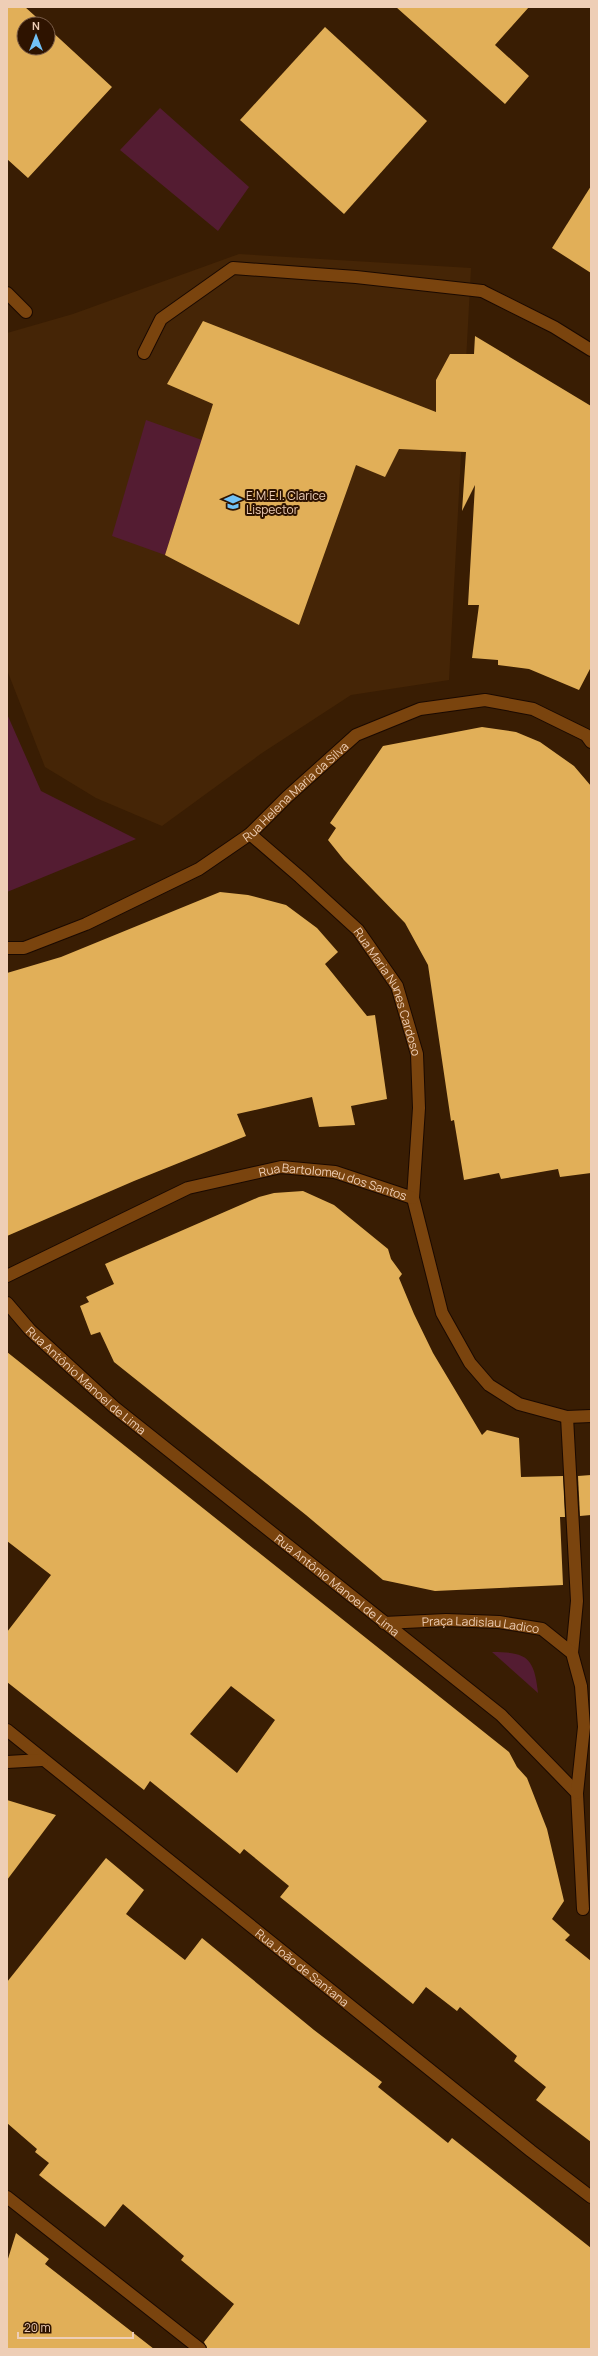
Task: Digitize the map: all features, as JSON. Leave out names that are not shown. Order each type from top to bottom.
[{"type":"street","points":[[144,353],[161,319],[233,268],[356,277],[482,291],[554,327],[591,350]]},
{"type":"street","points":[[7,293],[26,312]]},
{"type":"street","name":"Rua Helena Maria da Silva","points":[[7,948],[24,948],[86,924],[199,869],[250,834],[287,797],[356,735],[420,709],[485,700],[533,709],[586,735],[591,742]]},
{"type":"street","name":"Rua Maria Nunes Cardoso","points":[[250,834],[358,930],[398,986],[417,1054],[419,1108],[413,1198]]},
{"type":"street","name":"Rua Bartolomeu dos Santos","points":[[7,1276],[188,1188],[282,1167],[335,1172],[413,1198],[442,1313],[470,1363],[489,1385],[519,1404],[567,1418],[591,1416]]},
{"type":"street","name":"Rua Antônio Manoel de Lima","points":[[7,1303],[30,1330],[114,1407],[501,1715],[577,1793]]},
{"type":"street","points":[[567,1418],[577,1601],[572,1653],[582,1686],[584,1727],[577,1793],[583,1909]]},
{"type":"street","name":"Praça Ladislau Ladico","points":[[384,1623],[446,1620],[499,1622],[542,1629],[572,1653]]},
{"type":"street","name":"Rua João de Santana","points":[[7,1730],[42,1760],[530,2151],[591,2197]]},
{"type":"street","points":[[7,1762],[42,1760]]},
{"type":"street","points":[[7,2197],[200,2349]]},
{"type":"shaded area","points":[[160,108],[249,187],[218,231],[120,150]]},
{"type":"shaded area","name":"E.M.E.I. Clarice Lispector","points":[[239,254],[471,268],[449,680],[351,695],[262,753],[162,826],[96,798],[45,767],[7,670],[7,333],[73,314]]},
{"type":"shaded area","points":[[146,420],[202,440],[165,555],[112,536]]},
{"type":"shaded area","points":[[7,714],[41,791],[136,839],[7,892]]},
{"type":"shaded area","points":[[492,1652],[514,1653],[527,1659],[534,1672],[538,1693]]},
{"type":"building","points":[[7,7],[25,7],[35,16],[16,16],[16,56],[56,56],[56,35],[112,87],[28,178],[7,159]]},
{"type":"building","points":[[396,7],[529,7],[495,45],[529,76],[505,104]]},
{"type":"building","points":[[325,27],[427,121],[344,214],[240,120]]},
{"type":"building","points":[[591,186],[591,273],[552,248]]},
{"type":"building","points":[[203,321],[436,412],[436,380],[450,354],[474,354],[475,336],[591,406],[591,667],[579,690],[529,669],[498,665],[498,660],[472,658],[479,605],[468,605],[475,485],[462,511],[466,452],[399,449],[385,477],[356,465],[299,625],[165,555],[213,404],[167,384]]},
{"type":"building","points":[[482,727],[516,732],[540,742],[574,766],[591,786],[591,1173],[560,1177],[558,1169],[501,1179],[499,1173],[464,1180],[454,1120],[451,1121],[428,965],[405,923],[344,860],[328,840],[336,828],[330,823],[383,746]]},
{"type":"building","points":[[220,892],[248,895],[286,905],[317,928],[338,952],[325,964],[367,1016],[375,1015],[387,1099],[351,1106],[355,1125],[319,1127],[312,1097],[237,1114],[246,1136],[134,1181],[7,1236],[7,973],[61,957]]},
{"type":"building","points":[[303,1191],[334,1205],[388,1249],[391,1259],[402,1274],[399,1278],[414,1314],[433,1353],[482,1435],[487,1430],[519,1438],[521,1477],[563,1476],[565,1517],[560,1517],[563,1585],[435,1591],[383,1580],[306,1515],[114,1362],[100,1332],[91,1335],[80,1306],[89,1302],[86,1297],[114,1284],[105,1264],[259,1197],[274,1193]]},
{"type":"building","points":[[7,1352],[509,1752],[517,1767],[527,1778],[547,1829],[564,1901],[552,1919],[570,1935],[565,1940],[591,1961],[591,2142],[536,2100],[546,2087],[514,2061],[517,2056],[460,2007],[457,2011],[426,1987],[413,2004],[280,1897],[289,1886],[244,1849],[240,1854],[150,1781],[144,1790],[7,1682],[7,1632],[51,1575],[7,1541]],"holes":[[[231,1686],[275,1720],[237,1773],[190,1734]]]},
{"type":"building","points":[[591,1475],[591,1515],[580,1516],[578,1476]]},
{"type":"building","points":[[7,1800],[56,1815],[7,1880]]},
{"type":"building","points":[[106,1858],[144,1890],[126,1914],[185,1960],[202,1938],[314,2030],[382,2082],[378,2087],[448,2143],[452,2138],[591,2248],[591,2349],[207,2349],[204,2342],[234,2304],[181,2260],[184,2256],[123,2204],[105,2227],[39,2175],[49,2163],[35,2152],[37,2149],[7,2123],[7,1982]]},
{"type":"building","points":[[16,2233],[49,2259],[45,2264],[154,2349],[7,2349],[7,2262]]},
{"type":"place","name":"E.M.E.I. Clarice Lispector","points":[[233,502]]}]
